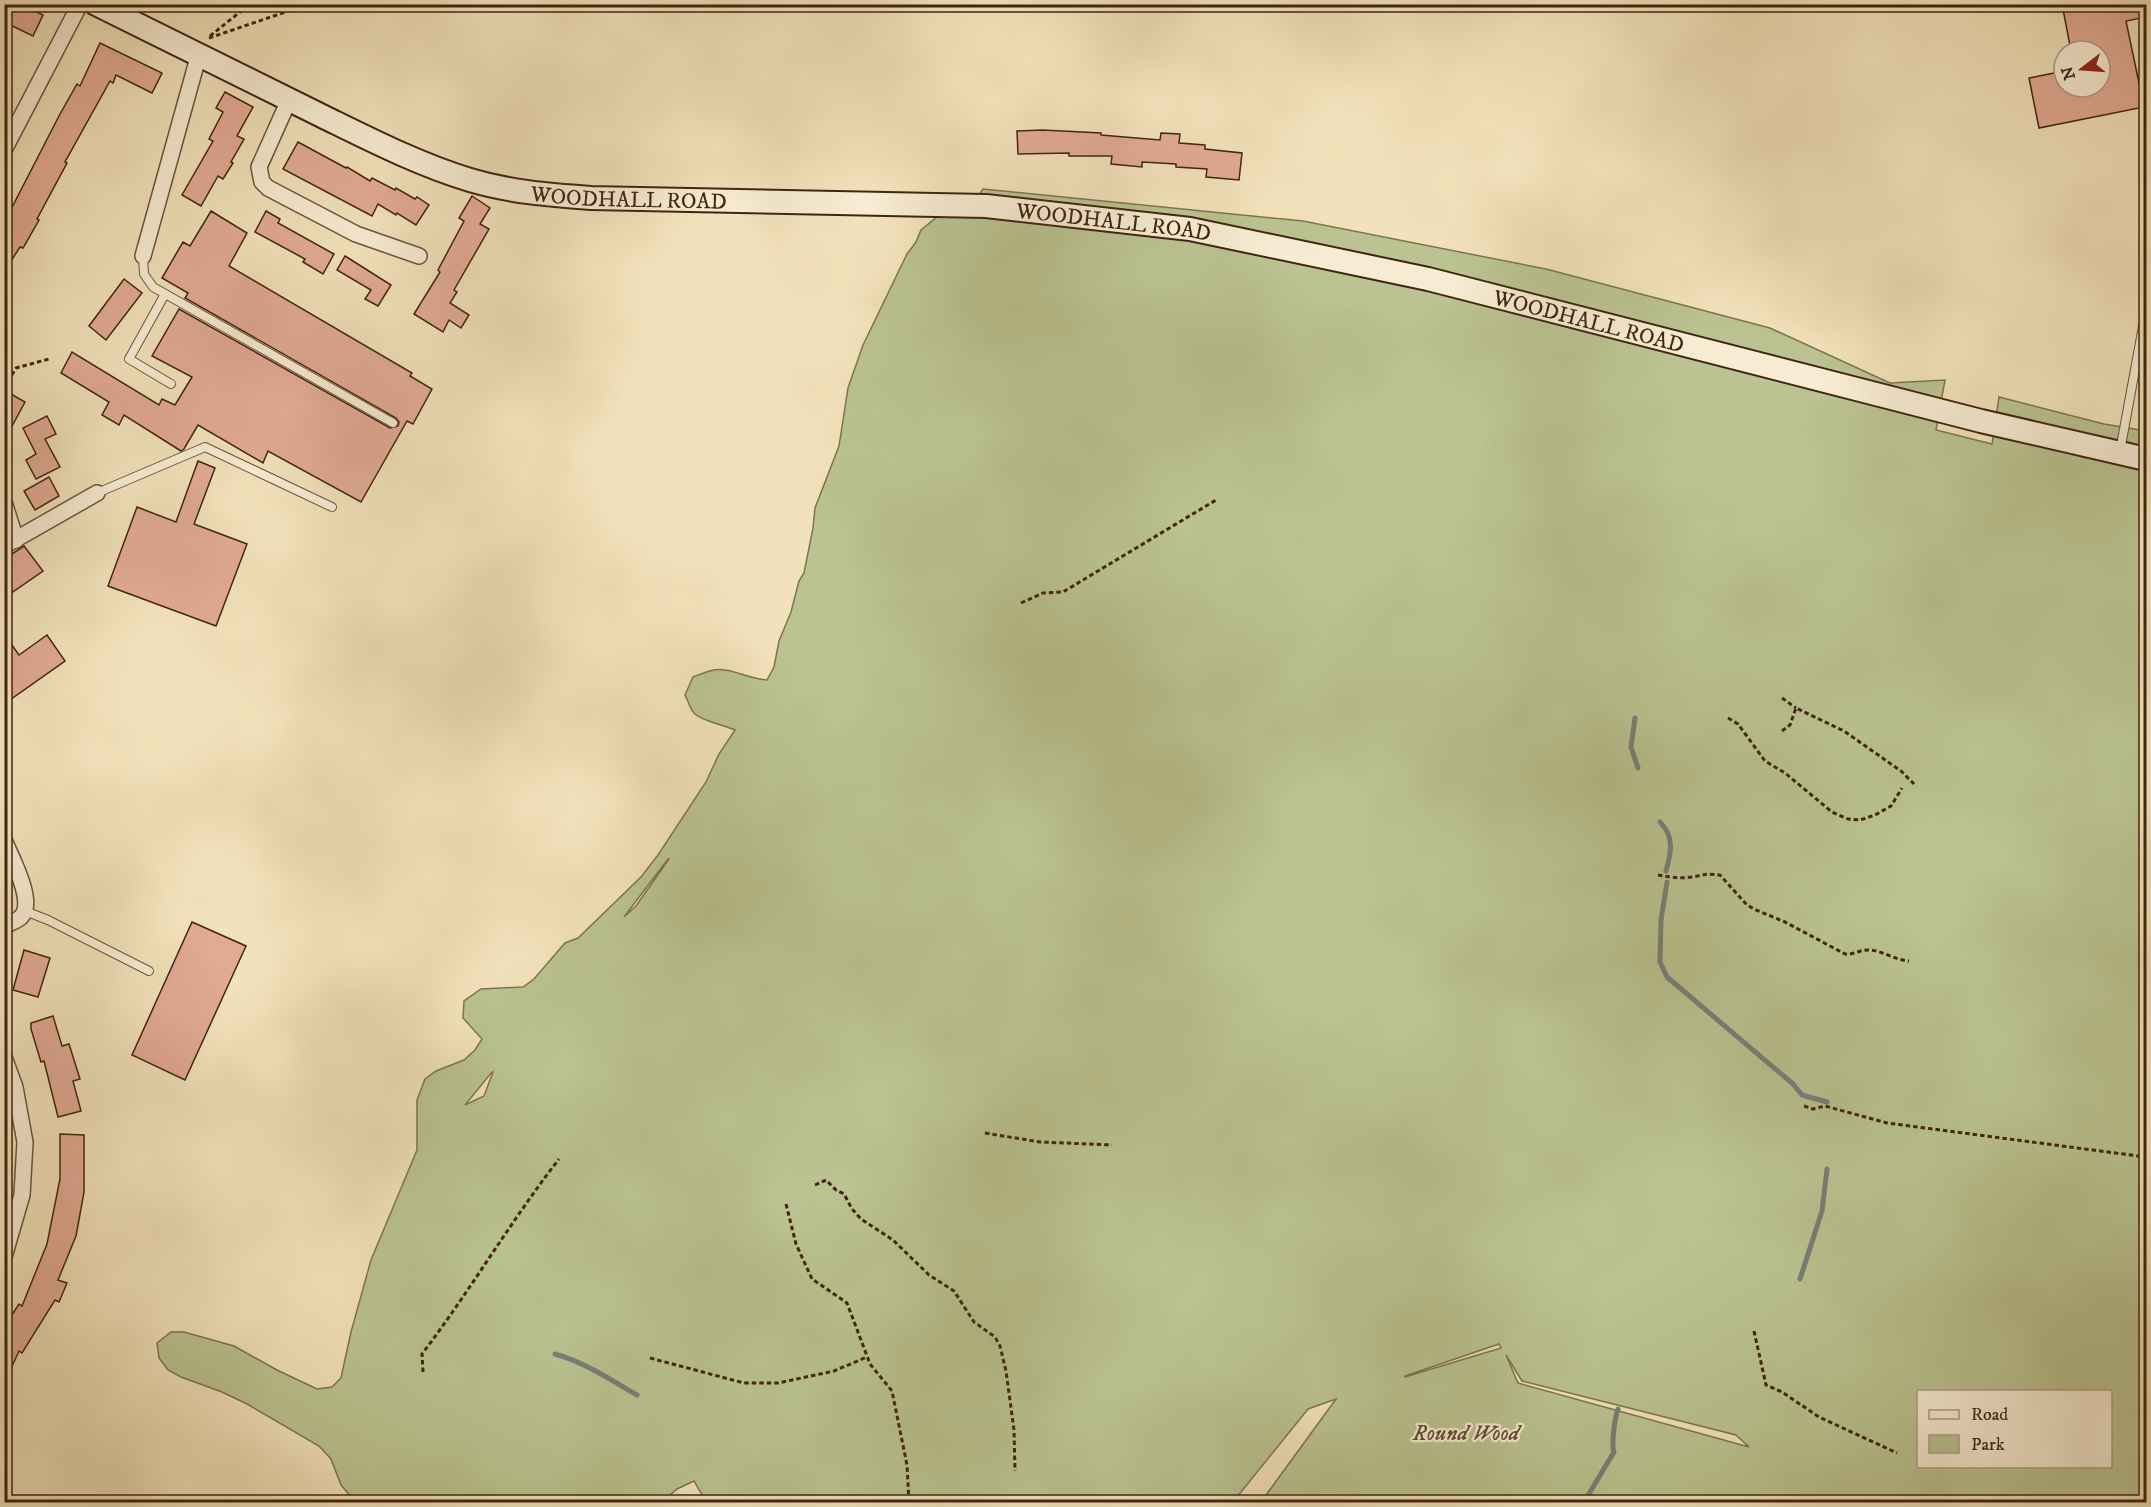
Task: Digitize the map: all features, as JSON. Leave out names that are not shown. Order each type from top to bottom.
[{"type":"street","points":[[4,150],[80,4]]},
{"type":"street","name":"WOODHALL ROAD","points":[[96,4],[204,46],[289,100],[432,166],[468,180],[499,188],[591,198],[986,206],[1190,229],[1428,279],[1981,422],[2146,459]]},
{"type":"street","points":[[143,256],[204,46]]},
{"type":"street","points":[[289,100],[259,167],[262,183],[329,222],[419,256]]},
{"type":"street","points":[[4,502],[10,543],[97,493]]},
{"type":"street","points":[[4,840],[27,901],[26,911],[20,918],[4,926]]},
{"type":"street","points":[[4,1057],[15,1087],[25,1142],[22,1195],[4,1257]]},
{"type":"lane","points":[[143,256],[144,274],[147,281],[165,294],[393,423]]},
{"type":"lane","points":[[165,294],[129,359],[171,384]]},
{"type":"lane","points":[[2119,453],[2146,310]]},
{"type":"lane","points":[[97,493],[205,447],[332,507]]},
{"type":"lane","points":[[26,911],[149,971]]},
{"type":"path","points":[[204,46],[250,4]]},
{"type":"path","points":[[204,46],[309,4]]},
{"type":"path","points":[[4,388],[16,368],[49,359]]},
{"type":"path","points":[[1021,603],[1043,593],[1063,592],[1216,500]]},
{"type":"path","points":[[1782,698],[1796,708],[1844,731],[1901,771],[1914,784]]},
{"type":"path","points":[[1782,731],[1790,725],[1796,708]]},
{"type":"path","points":[[1728,718],[1738,724],[1765,761],[1785,773],[1832,812],[1848,819],[1875,816],[1891,806],[1902,788]]},
{"type":"path","points":[[1658,875],[1672,878],[1692,878],[1705,873],[1720,875],[1747,904],[1756,910],[1785,922],[1845,954],[1853,955],[1870,950],[1909,961]]},
{"type":"path","points":[[1804,1106],[1813,1109],[1825,1106],[1887,1124],[2146,1157]]},
{"type":"path","points":[[985,1133],[1040,1142],[1112,1144]]},
{"type":"path","points":[[423,1372],[422,1354],[458,1307],[488,1259],[559,1159]]},
{"type":"path","points":[[815,1185],[826,1180],[844,1194],[852,1209],[861,1219],[893,1240],[929,1275],[954,1291],[974,1322],[995,1337],[1000,1346],[1006,1371],[1014,1430],[1015,1471]]},
{"type":"path","points":[[786,1204],[796,1244],[812,1279],[847,1303],[867,1357],[892,1391],[907,1465],[909,1503]]},
{"type":"path","points":[[1754,1331],[1767,1385],[1820,1417],[1897,1453]]},
{"type":"path","points":[[650,1358],[744,1383],[778,1383],[834,1371],[867,1357]]},
{"type":"green space","name":"Round Wood","points":[[983,189],[1303,221],[1546,269],[1770,328],[1890,383],[1945,380],[1936,430],[1992,444],[1999,397],[2104,424],[2146,431],[2146,1502],[1261,1502],[1336,1399],[1308,1409],[1233,1502],[706,1502],[694,1481],[677,1489],[662,1502],[358,1502],[341,1485],[331,1459],[319,1446],[247,1404],[168,1370],[159,1358],[157,1343],[171,1332],[184,1332],[234,1346],[317,1389],[332,1387],[341,1378],[371,1260],[417,1150],[417,1100],[425,1079],[436,1071],[464,1060],[475,1050],[482,1039],[463,1018],[464,1001],[481,989],[523,987],[534,979],[565,943],[578,938],[641,877],[706,782],[719,754],[735,730],[697,716],[685,695],[693,677],[709,671],[730,671],[767,680],[774,667],[779,641],[791,612],[799,581],[804,573],[815,508],[839,446],[848,388],[863,345],[921,230],[942,213],[976,199]],"holes":[[[668,859],[636,906],[624,917]],[[492,1072],[484,1096],[465,1105]],[[1499,1344],[1501,1348],[1405,1377],[1405,1376]],[[1506,1355],[1522,1381],[1736,1435],[1749,1447],[1518,1383]]]},
{"type":"building","points":[[4,4],[21,4],[43,15],[33,36],[4,22]]},
{"type":"building","points":[[2062,4],[2138,4],[2141,18],[2126,21],[2144,107],[2039,128],[2029,78],[2052,73],[2052,99],[2112,99],[2112,39],[2069,39]]},
{"type":"building","points":[[100,43],[162,73],[152,93],[116,75],[113,83],[110,81],[65,162],[67,163],[37,219],[39,220],[23,248],[20,247],[4,272],[4,223],[60,114],[77,84],[80,86]]},
{"type":"building","points":[[225,92],[253,107],[237,136],[244,139],[231,162],[233,163],[223,179],[218,176],[201,206],[182,195],[213,141],[209,139],[223,112],[216,108]]},
{"type":"building","points":[[1017,131],[1101,133],[1101,135],[1160,140],[1161,133],[1180,134],[1179,143],[1205,145],[1205,149],[1242,153],[1239,180],[1206,177],[1207,169],[1176,167],[1176,164],[1142,162],[1142,167],[1111,164],[1112,156],[1069,156],[1069,153],[1018,154]]},
{"type":"building","points":[[298,142],[370,181],[372,178],[415,199],[417,197],[429,205],[416,225],[378,204],[372,216],[283,169]]},
{"type":"building","points":[[472,196],[490,208],[480,224],[489,229],[454,290],[457,292],[450,303],[469,315],[461,328],[449,320],[443,332],[414,314],[440,272],[438,270],[464,221],[459,218]]},
{"type":"building","points":[[211,211],[247,233],[229,266],[412,373],[410,376],[432,389],[413,424],[407,421],[361,502],[268,451],[263,463],[198,425],[181,451],[124,415],[119,425],[102,415],[109,402],[61,373],[72,352],[159,405],[162,399],[175,405],[192,377],[152,356],[179,309],[390,428],[398,426],[399,422],[396,418],[185,298],[188,293],[162,278],[183,242],[190,246]]},
{"type":"building","points":[[266,211],[280,219],[278,223],[334,254],[323,274],[303,262],[305,259],[255,232]]},
{"type":"building","points":[[345,256],[391,285],[378,306],[365,299],[371,290],[337,270]]},
{"type":"building","points":[[124,279],[142,293],[106,340],[89,326]]},
{"type":"building","points":[[4,390],[25,402],[4,441]]},
{"type":"building","points":[[47,416],[56,434],[45,439],[60,467],[36,479],[26,460],[36,454],[23,428]]},
{"type":"building","points":[[198,461],[215,468],[194,524],[247,544],[216,626],[108,586],[137,507],[176,522]]},
{"type":"building","points":[[49,477],[59,496],[35,510],[24,491]]},
{"type":"building","points":[[24,546],[43,571],[4,598],[4,559]]},
{"type":"building","points":[[4,634],[19,655],[47,635],[65,661],[4,704]]},
{"type":"building","points":[[192,922],[246,946],[185,1080],[132,1055]]},
{"type":"building","points":[[24,950],[50,958],[38,997],[13,990]]},
{"type":"building","points":[[53,1016],[62,1046],[69,1044],[80,1079],[73,1081],[81,1111],[58,1117],[44,1061],[41,1062],[31,1029],[31,1023]]},
{"type":"building","points":[[60,1134],[84,1135],[84,1192],[76,1236],[58,1280],[67,1283],[59,1302],[55,1300],[22,1353],[19,1351],[4,1384],[4,1327],[19,1304],[22,1306],[47,1244],[60,1179]]},
{"type":"waterway","points":[[1635,718],[1631,747],[1638,768]]},
{"type":"waterway","points":[[1660,822],[1670,839],[1666,871]]},
{"type":"waterway","points":[[1667,882],[1661,920],[1660,962],[1667,977],[1793,1084],[1802,1095],[1827,1102]]},
{"type":"waterway","points":[[1800,1279],[1822,1211],[1827,1169]]},
{"type":"waterway","points":[[555,1354],[587,1367],[637,1395]]},
{"type":"waterway","points":[[1584,1502],[1614,1452],[1614,1430],[1618,1409]]}]
